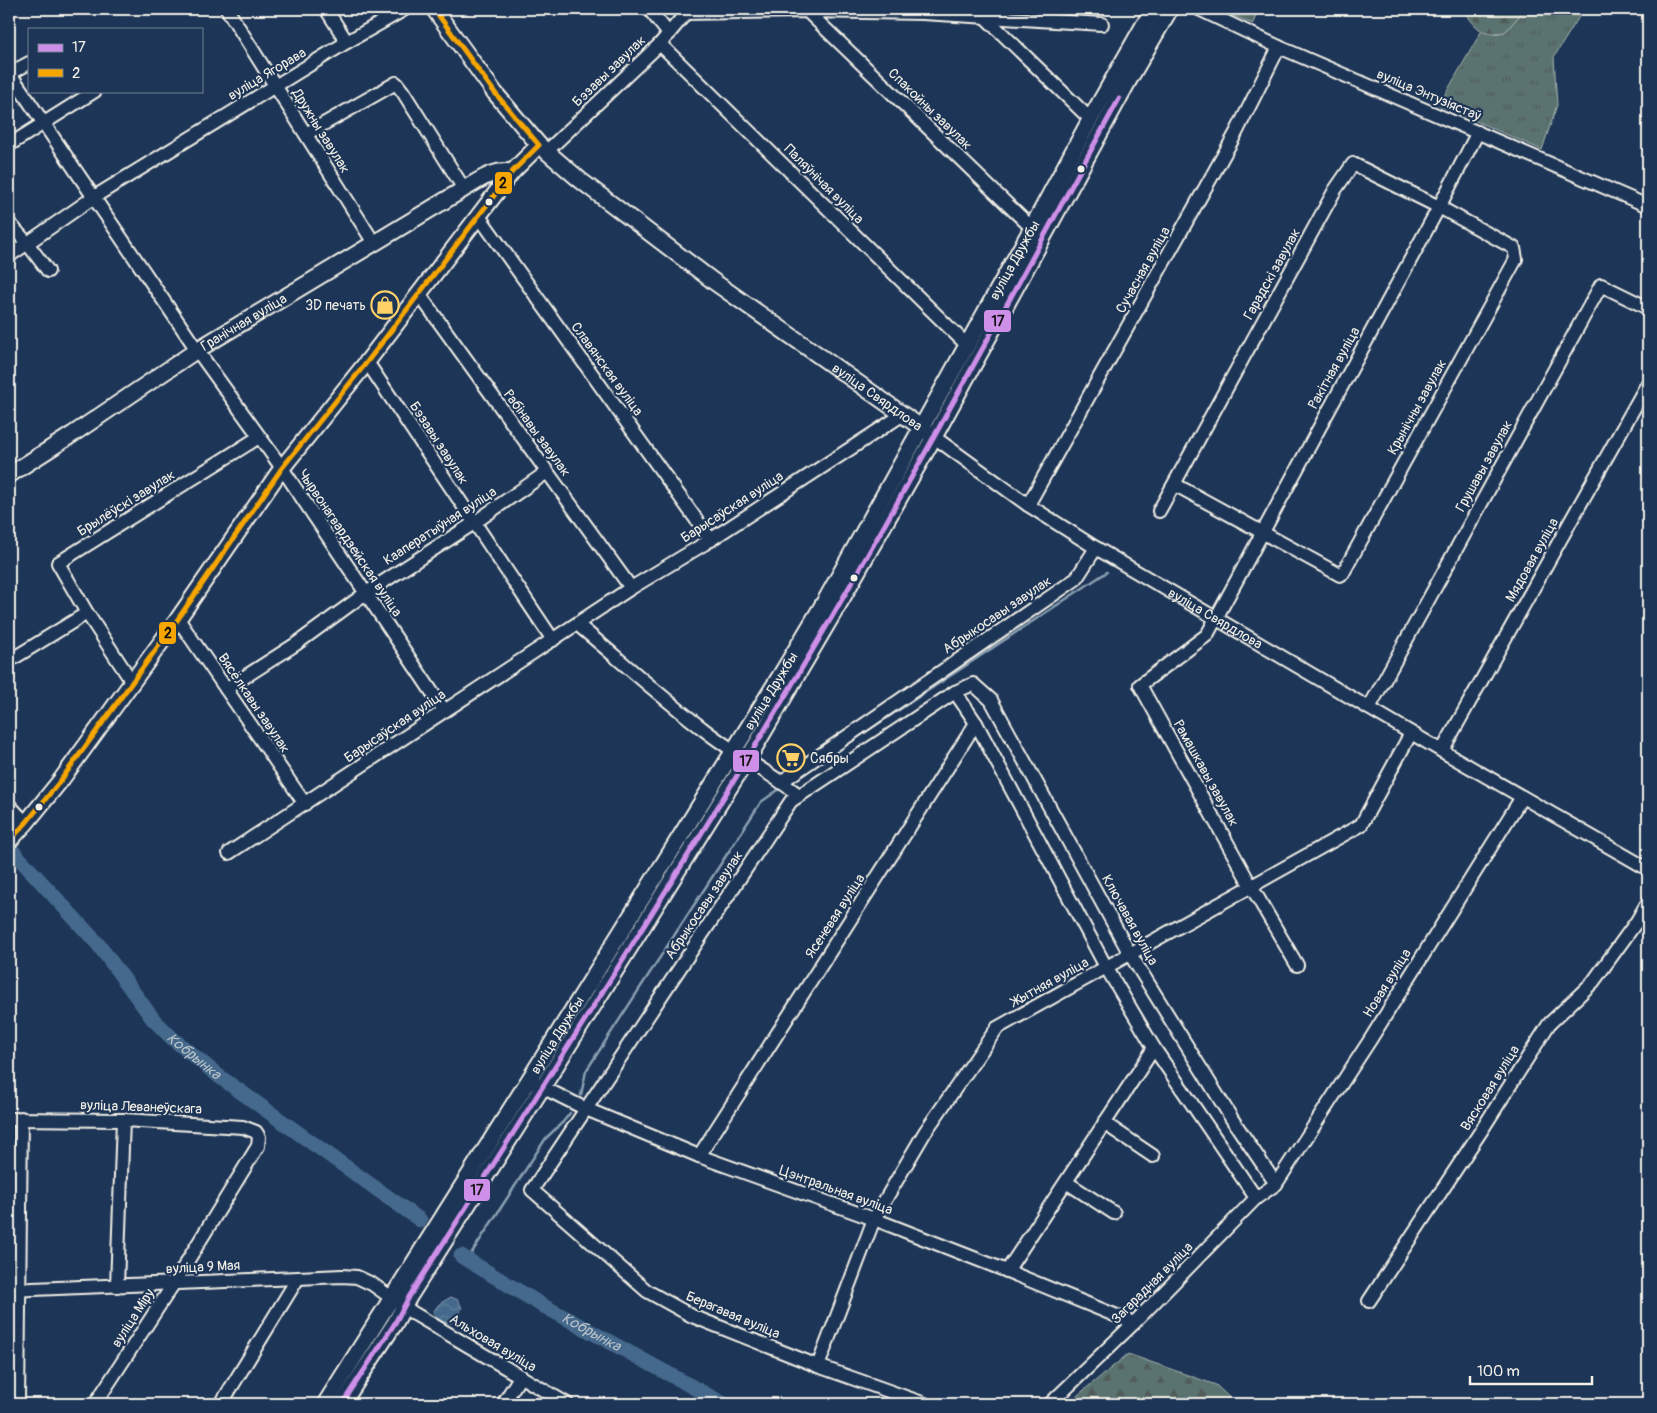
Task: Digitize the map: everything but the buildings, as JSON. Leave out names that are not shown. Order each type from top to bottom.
[{"type":"main road","name":"вуліца Свярдлова","points":[[434,9],[495,93],[543,148],[596,193],[712,282],[934,437]]},
{"type":"main road","name":"вуліца Дружбы","points":[[325,1404],[398,1303],[436,1229],[536,1084],[699,834],[710,809],[737,761],[737,756],[741,755],[782,674],[828,596],[1153,9]]},
{"type":"main road","name":"вуліца Дружбы","points":[[398,1303],[409,1297],[536,1084],[574,1008],[840,602],[934,437],[1130,78],[1170,9]]},
{"type":"main road","points":[[11,839],[61,780],[178,619],[282,468],[367,362],[512,172],[543,148]]},
{"type":"main road","name":"Гранічная вуліца","points":[[9,475],[197,350],[374,243],[493,172],[504,170],[512,172]]},
{"type":"main road","points":[[934,437],[930,424],[953,380],[967,345]]},
{"type":"main road","points":[[890,512],[902,481],[923,440],[921,427]]},
{"type":"main road","points":[[342,1404],[353,1386],[372,1346],[394,1311],[394,1303],[398,1303]]},
{"type":"street","name":"Дружны завулак","points":[[227,9],[374,243]]},
{"type":"street","points":[[326,9],[348,42]]},
{"type":"street","name":"вуліца Ягорава","points":[[94,197],[405,9]]},
{"type":"street","points":[[649,9],[669,34]]},
{"type":"street","name":"вуліца Энтузіястаў","points":[[1199,9],[1279,46],[1648,206]]},
{"type":"street","points":[[687,11],[924,11],[985,17],[1102,24]]},
{"type":"street","name":"Бэзавы завулак","points":[[543,148],[660,44],[687,11]]},
{"type":"street","name":"Спакойны завулак","points":[[807,11],[1032,228]]},
{"type":"street","points":[[985,17],[1091,118]]},
{"type":"street","name":"Паляўнічая вуліца","points":[[660,44],[967,345]]},
{"type":"street","name":"Сучасная вуліца","points":[[1028,505],[1236,133],[1279,46]]},
{"type":"street","name":"Чырвонагвардзейская вуліца","points":[[28,64],[9,73],[197,350],[282,468],[444,710]]},
{"type":"street","points":[[306,134],[396,83],[464,189]]},
{"type":"street","points":[[9,145],[93,92]]},
{"type":"street","name":"Ракітная вуліца","points":[[1216,617],[1478,132]]},
{"type":"street","name":"Гарадскі завулак","points":[[1159,511],[1352,164],[1356,164],[1439,207]]},
{"type":"street","points":[[9,256],[94,197]]},
{"type":"street","name":"Крынічны завулак","points":[[1262,532],[1340,575],[1343,573],[1516,258],[1514,248],[1439,207]]},
{"type":"street","name":"Славянская вуліца","points":[[478,215],[710,540]]},
{"type":"street","points":[[12,226],[48,271]]},
{"type":"street","name":"Грушавы завулак","points":[[1369,708],[1601,285],[1648,308]]},
{"type":"street","name":"Рабінавы завулак","points":[[419,294],[631,588]]},
{"type":"street","name":"Бэзавы завулак","points":[[367,362],[553,640]]},
{"type":"street","name":"Мядовая вуліца","points":[[1442,751],[1648,383]]},
{"type":"street","name":"Барысаўская вуліца","points":[[229,853],[631,588],[710,540],[902,415]]},
{"type":"street","name":"Брылёўскі завулак","points":[[132,682],[87,613],[58,563],[259,437]]},
{"type":"street","name":"вуліца Свярдлова","points":[[934,437],[1028,505],[1096,548],[1411,733],[1648,869]]},
{"type":"street","name":"Кааператыўная вуліца","points":[[226,689],[296,644],[366,592],[474,523],[547,472]]},
{"type":"street","points":[[1174,484],[1262,532]]},
{"type":"street","name":"Абрыкосавы завулак","points":[[781,782],[1076,579],[1096,548]]},
{"type":"street","points":[[9,661],[87,613]]},
{"type":"street","name":"Рамашкавы завулак","points":[[1216,617],[1207,635],[1140,685],[1297,965]]},
{"type":"street","name":"Вясёлкавы завулак","points":[[178,619],[305,804]]},
{"type":"street","points":[[577,624],[709,734],[799,795]]},
{"type":"street","name":"Ключавая вуліца","points":[[955,692],[973,684],[991,700],[1130,954],[1232,1119],[1276,1184]]},
{"type":"street","points":[[955,692],[976,723],[1106,967],[1154,1048],[1256,1198]]},
{"type":"street","name":"Абрыкосавы завулак","points":[[532,1190],[791,800],[955,692]]},
{"type":"street","name":"Ясеневая вуліца","points":[[699,1156],[976,723]]},
{"type":"street","name":"Жытняя вуліца","points":[[818,1366],[874,1219],[925,1132],[997,1028],[1361,825],[1411,733]]},
{"type":"street","name":"Новая вуліца","points":[[1276,1184],[1370,1040],[1522,797]]},
{"type":"street","points":[[9,805],[26,823]]},
{"type":"street","name":"Вясковая вуліца","points":[[1369,1301],[1549,1024],[1593,982],[1638,921],[1648,902]]},
{"type":"street","points":[[1008,1270],[1154,1048]]},
{"type":"street","name":"Цэнтральная вуліца","points":[[536,1084],[586,1109],[699,1156],[1008,1270],[1134,1323]]},
{"type":"street","points":[[15,1119],[14,1290],[18,1404]]},
{"type":"street","name":"вуліца Леванеўскага","points":[[15,1119],[123,1120],[250,1128],[259,1137],[258,1146]]},
{"type":"street","points":[[117,1286],[123,1120]]},
{"type":"street","points":[[1104,1123],[1153,1156]]},
{"type":"street","name":"вуліца Міру","points":[[95,1404],[174,1283],[258,1146]]},
{"type":"street","points":[[1066,1182],[1114,1213]]},
{"type":"street","name":"Загарадная вуліца","points":[[1050,1404],[1134,1323],[1256,1198],[1276,1184]]},
{"type":"street","name":"Берагавая вуліца","points":[[532,1190],[647,1291],[692,1316],[818,1366],[925,1404]]},
{"type":"street","name":"вуліца 9 Мая","points":[[14,1290],[342,1276],[357,1278],[372,1284],[398,1303]]},
{"type":"street","points":[[221,1404],[298,1278]]},
{"type":"street","name":"Альховая вуліца","points":[[398,1303],[567,1404]]},
{"type":"street","points":[[503,1404],[520,1377]]},
{"type":"green space","points":[[1218,9],[1258,9],[1253,24]]},
{"type":"green space","points":[[1462,9],[1525,9],[1505,32],[1489,33],[1479,29]]},
{"type":"green space","points":[[1525,9],[1584,9],[1554,57],[1557,105],[1542,150],[1439,105],[1481,32],[1493,34],[1505,32]]},
{"type":"green space","points":[[1128,1354],[1216,1385],[1236,1404],[1067,1404]]},
{"type":"water","points":[[451,1297],[458,1300],[462,1308],[458,1317],[451,1323],[440,1320],[433,1312],[439,1304]]},
{"type":"waterway","points":[[28,235],[44,224]]},
{"type":"waterway","points":[[843,747],[1107,572]]},
{"type":"waterway","points":[[581,1095],[586,1071],[761,802],[781,788]]},
{"type":"waterway","name":"Кобрынка","points":[[9,847],[98,944],[153,1019],[173,1039],[220,1077],[420,1220]]},
{"type":"waterway","points":[[467,1260],[546,1138],[570,1113]]},
{"type":"waterway","name":"Кобрынка","points":[[461,1256],[540,1304],[724,1404]]},
{"type":"transit line","name":"2","points":[[9,841],[61,780],[178,619],[282,468],[367,362],[512,172],[539,145],[495,93],[434,9]]},
{"type":"transit line","name":"17","points":[[342,1404],[584,1022],[803,667],[941,425],[1119,99]]},
{"type":"place","name":"3D печать","points":[[385,305]]},
{"type":"place","name":"Сябры","points":[[791,758]]}]
